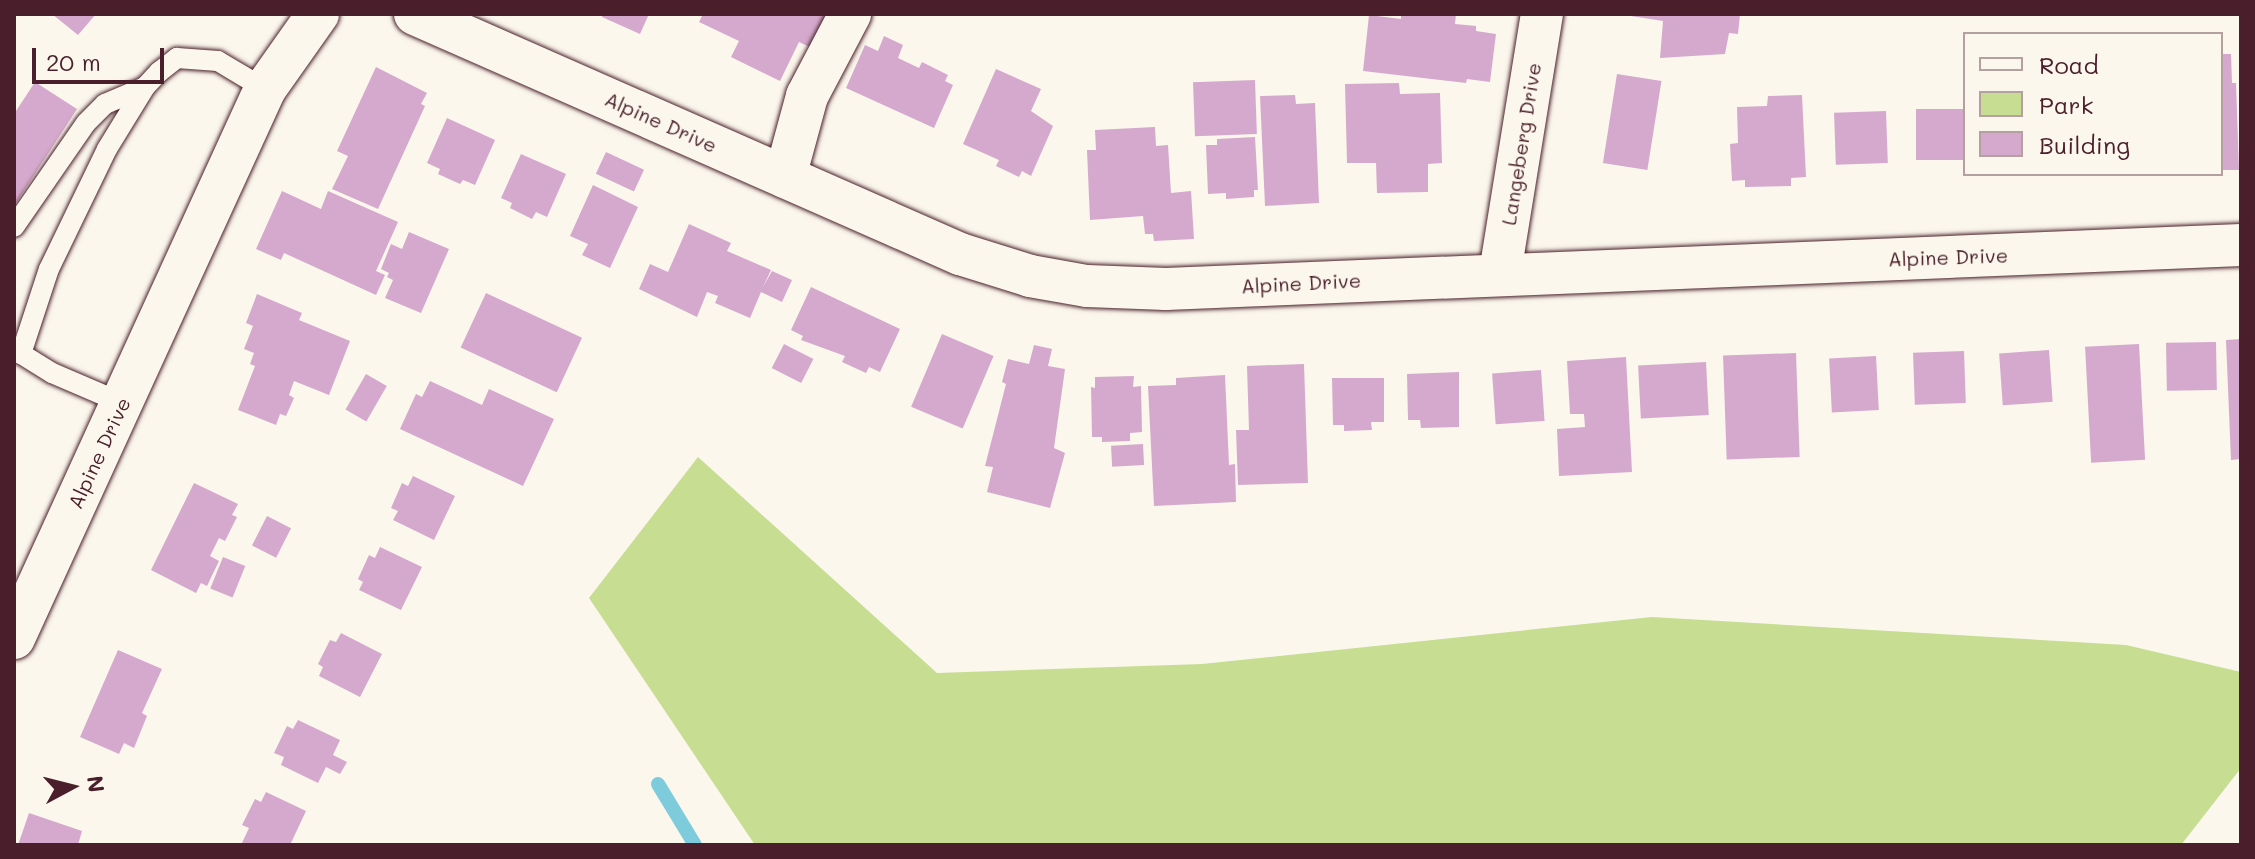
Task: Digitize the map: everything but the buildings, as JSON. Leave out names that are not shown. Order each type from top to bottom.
[{"type":"street","name":"Alpine Drive","points":[[15,631],[265,89],[318,14]]},
{"type":"street","name":"Alpine Drive","points":[[415,14],[960,254],[1030,276],[1087,286],[1166,289],[2241,245]]},
{"type":"street","points":[[785,177],[807,96],[850,14]]},
{"type":"street","name":"Langeberg Drive","points":[[1500,273],[1542,14]]},
{"type":"lane","points":[[122,403],[18,362],[49,269],[107,149],[145,87],[177,58],[218,61],[265,89]]},
{"type":"lane","points":[[14,227],[86,123],[105,104],[145,87]]},
{"type":"green space","points":[[698,457],[937,673],[1202,664],[1652,617],[2126,645],[2241,672],[2241,768],[2181,845],[755,845],[589,598]]},
{"type":"waterway","points":[[658,784],[695,845]]}]
